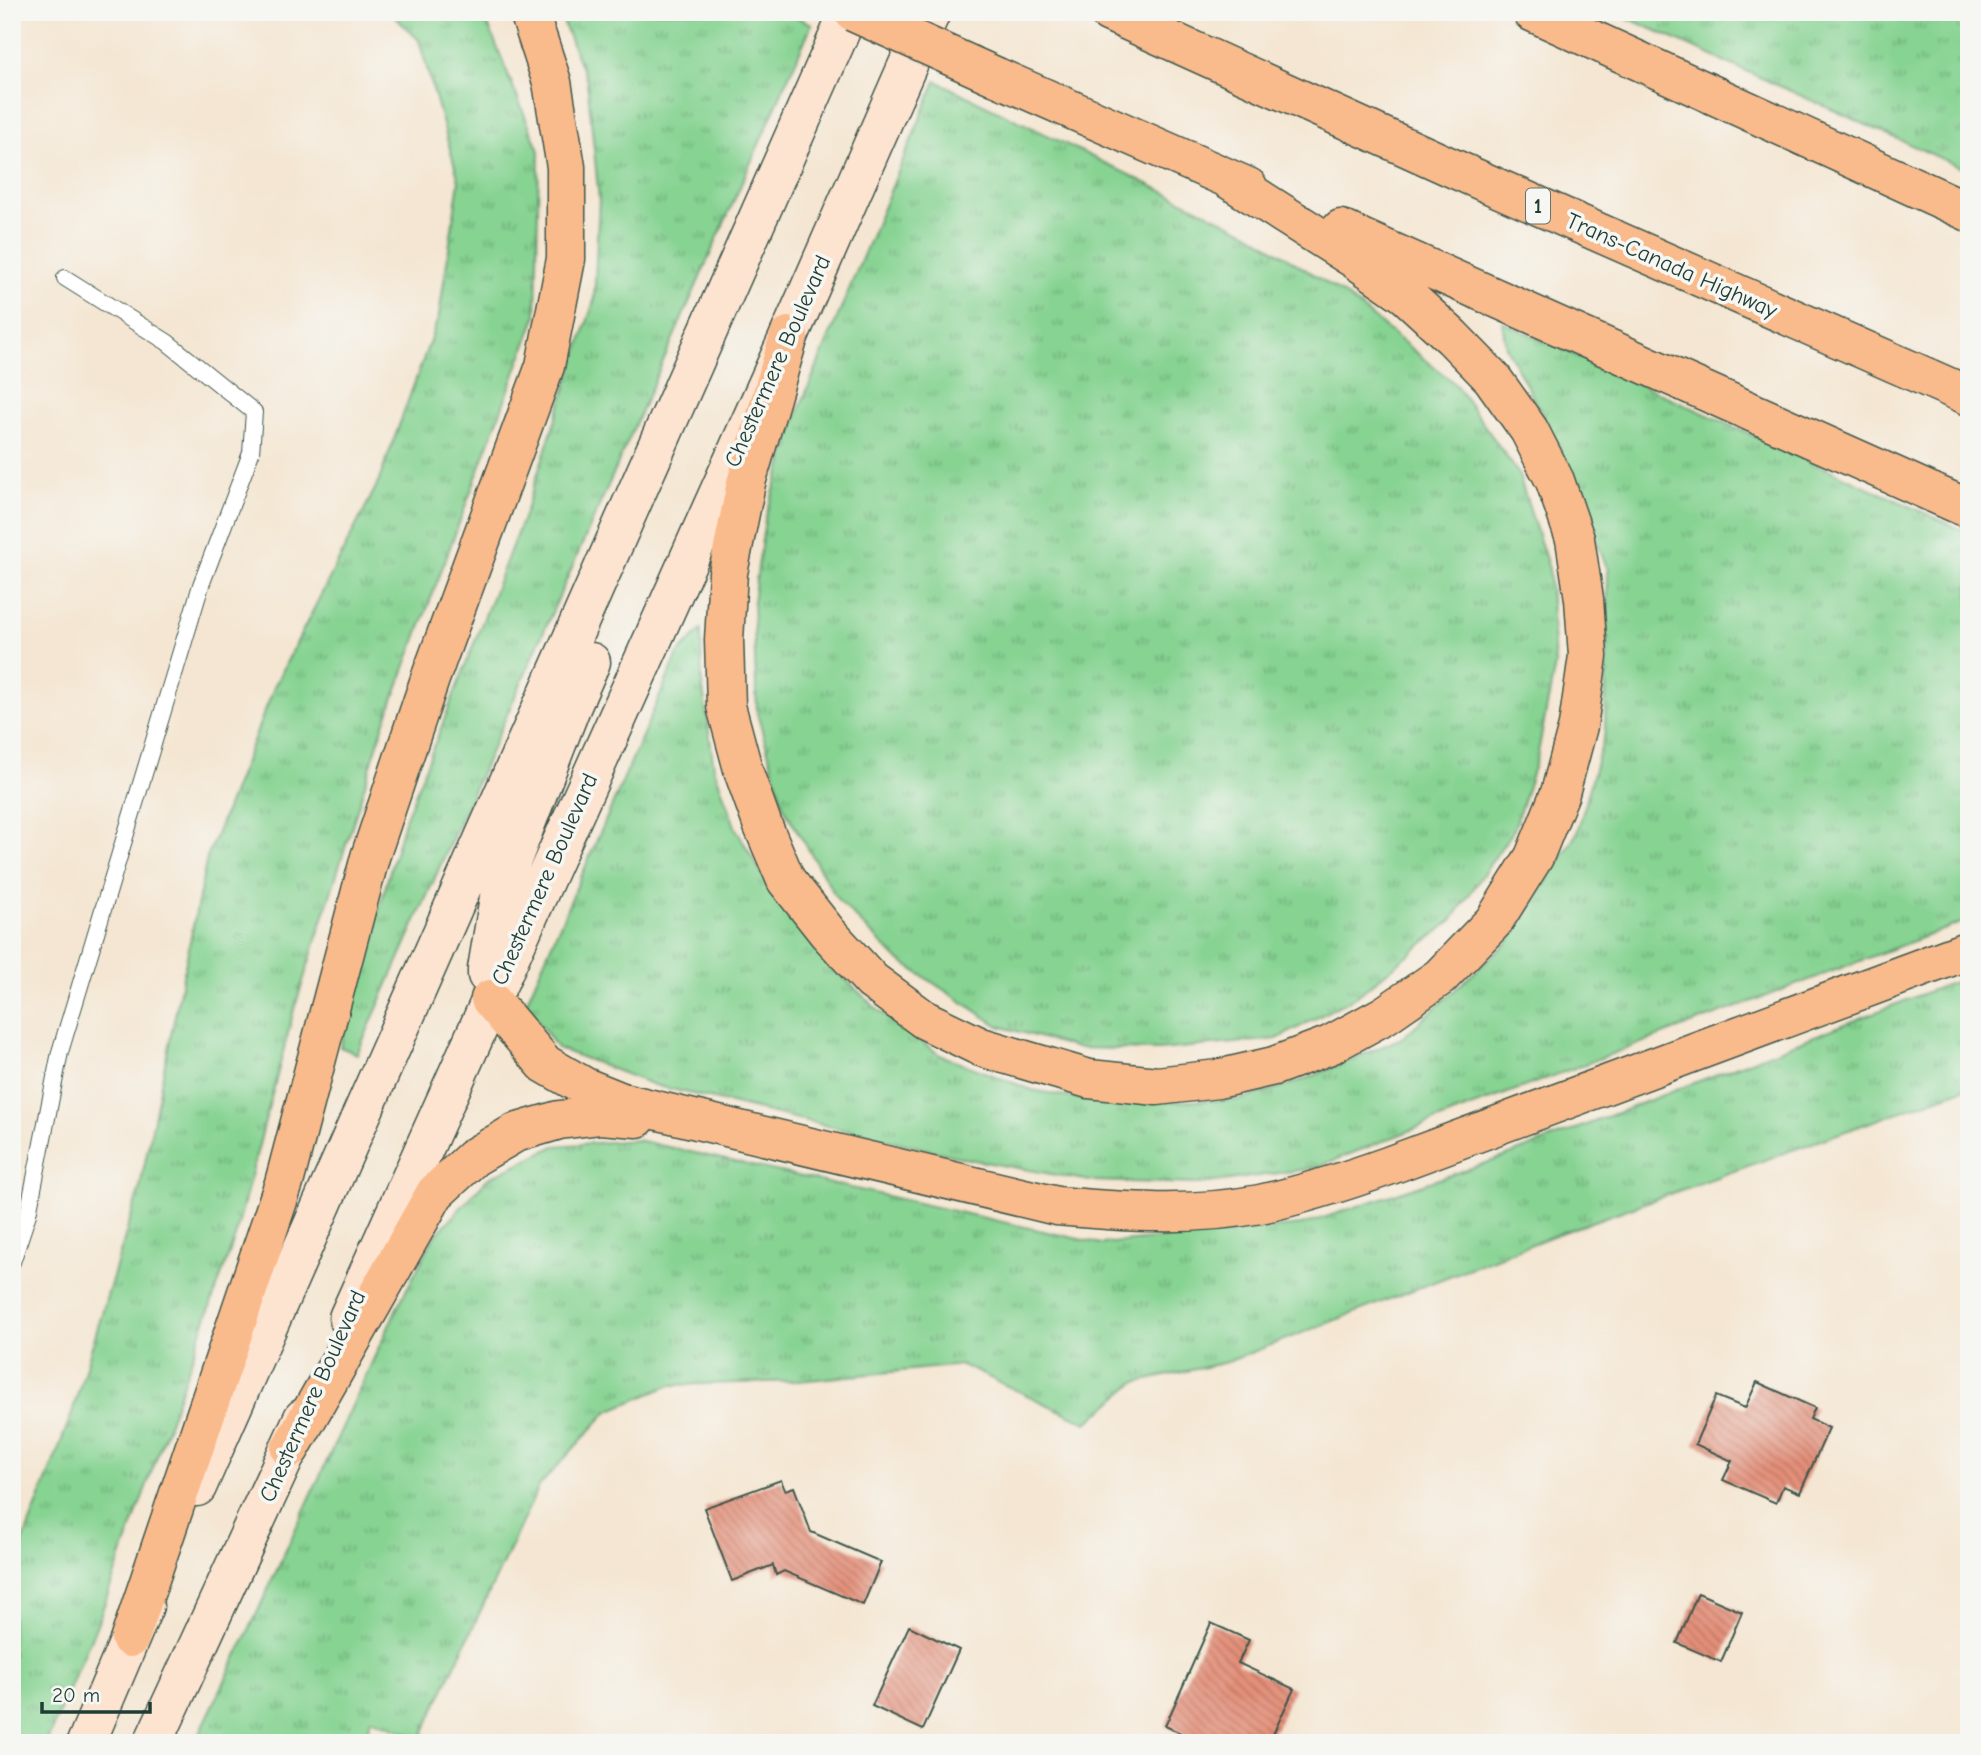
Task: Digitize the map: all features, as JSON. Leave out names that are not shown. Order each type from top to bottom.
[{"type":"highway","points":[[130,1638],[284,1183],[370,857],[430,679],[545,366],[566,259],[566,167],[552,82],[529,12]]},
{"type":"highway","points":[[851,12],[1969,509]]},
{"type":"highway","name":"Trans-Canada Highway","points":[[1108,12],[1435,161],[1969,396]]},
{"type":"highway","points":[[1532,12],[1969,212]]},
{"type":"highway","points":[[789,336],[747,483],[727,573],[724,640],[726,706],[740,760],[763,826],[786,880],[828,933],[872,981],[925,1020],[981,1047],[1089,1080],[1157,1086],[1218,1079],[1274,1066],[1329,1045],[1385,1015],[1440,977],[1494,921],[1534,857],[1560,793],[1578,726],[1588,656],[1584,599],[1571,527],[1555,481],[1529,430],[1492,378],[1406,295],[1225,177]]},
{"type":"highway","points":[[490,999],[545,1064],[585,1087],[622,1102],[1057,1206],[1127,1212],[1189,1212],[1258,1204],[1325,1188],[1388,1167],[1969,950]]},
{"type":"highway","points":[[290,1448],[435,1193],[474,1157],[514,1133],[559,1120],[601,1115],[702,1122]]},
{"type":"main road","points":[[86,1743],[130,1638],[851,12]]},
{"type":"main road","name":"Chestermere Boulevard","points":[[153,1743],[290,1448],[789,336],[931,12]]},
{"type":"main road","points":[[490,999],[487,969],[500,891],[570,710],[709,391],[778,173]]},
{"type":"lane","points":[[12,1262],[28,1214],[60,1052],[201,585],[251,453],[254,412],[167,342],[65,278]]},
{"type":"green space","points":[[390,12],[483,12],[539,151],[536,317],[384,724],[294,1010],[235,1237],[98,1622],[46,1743],[12,1743],[12,1564],[14,1565],[71,1416],[140,1187],[207,858],[275,685],[378,483],[439,316],[459,181],[419,40]]},
{"type":"green space","points":[[559,12],[785,12],[812,24],[357,1054],[340,1047],[403,825],[525,513],[594,301],[599,199],[587,81]]},
{"type":"green space","points":[[1614,12],[1969,12],[1969,171]]},
{"type":"green space","points":[[936,81],[1249,233],[1345,295],[1455,384],[1518,473],[1549,569],[1555,665],[1537,758],[1514,829],[1452,920],[1357,996],[1277,1039],[1158,1050],[1077,1048],[999,1026],[897,959],[838,900],[784,808],[757,713],[753,601],[765,519],[800,407]]},
{"type":"green space","points":[[1502,322],[1969,533],[1969,920],[1314,1168],[1201,1184],[1090,1181],[968,1159],[654,1085],[557,1048],[526,1003],[678,654],[701,630],[702,681],[714,768],[736,829],[778,902],[825,960],[878,1010],[940,1055],[1032,1090],[1103,1103],[1240,1100],[1306,1079],[1402,1038],[1508,942],[1577,833],[1605,733],[1608,570],[1558,444],[1506,347]]},
{"type":"green space","points":[[1969,978],[1969,1087],[1563,1232],[1227,1362],[1134,1383],[1087,1423],[962,1365],[798,1381],[671,1385],[608,1411],[539,1486],[421,1738],[371,1719],[363,1743],[195,1743],[397,1308],[434,1237],[488,1178],[555,1146],[637,1140],[1101,1244],[1302,1225],[1504,1157]]},
{"type":"building","points":[[1757,1382],[1815,1408],[1810,1419],[1829,1428],[1800,1493],[1783,1486],[1776,1503],[1723,1480],[1732,1461],[1695,1444],[1716,1396],[1745,1408]]},
{"type":"building","points":[[781,1480],[785,1490],[794,1487],[811,1532],[881,1562],[863,1605],[784,1571],[776,1575],[773,1565],[732,1581],[704,1508]]},
{"type":"building","points":[[1698,1593],[1742,1612],[1721,1662],[1677,1643]]},
{"type":"building","points":[[1211,1623],[1249,1640],[1238,1663],[1294,1689],[1269,1743],[1203,1743],[1165,1726]]},
{"type":"building","points":[[909,1626],[959,1650],[923,1730],[872,1706]]}]
